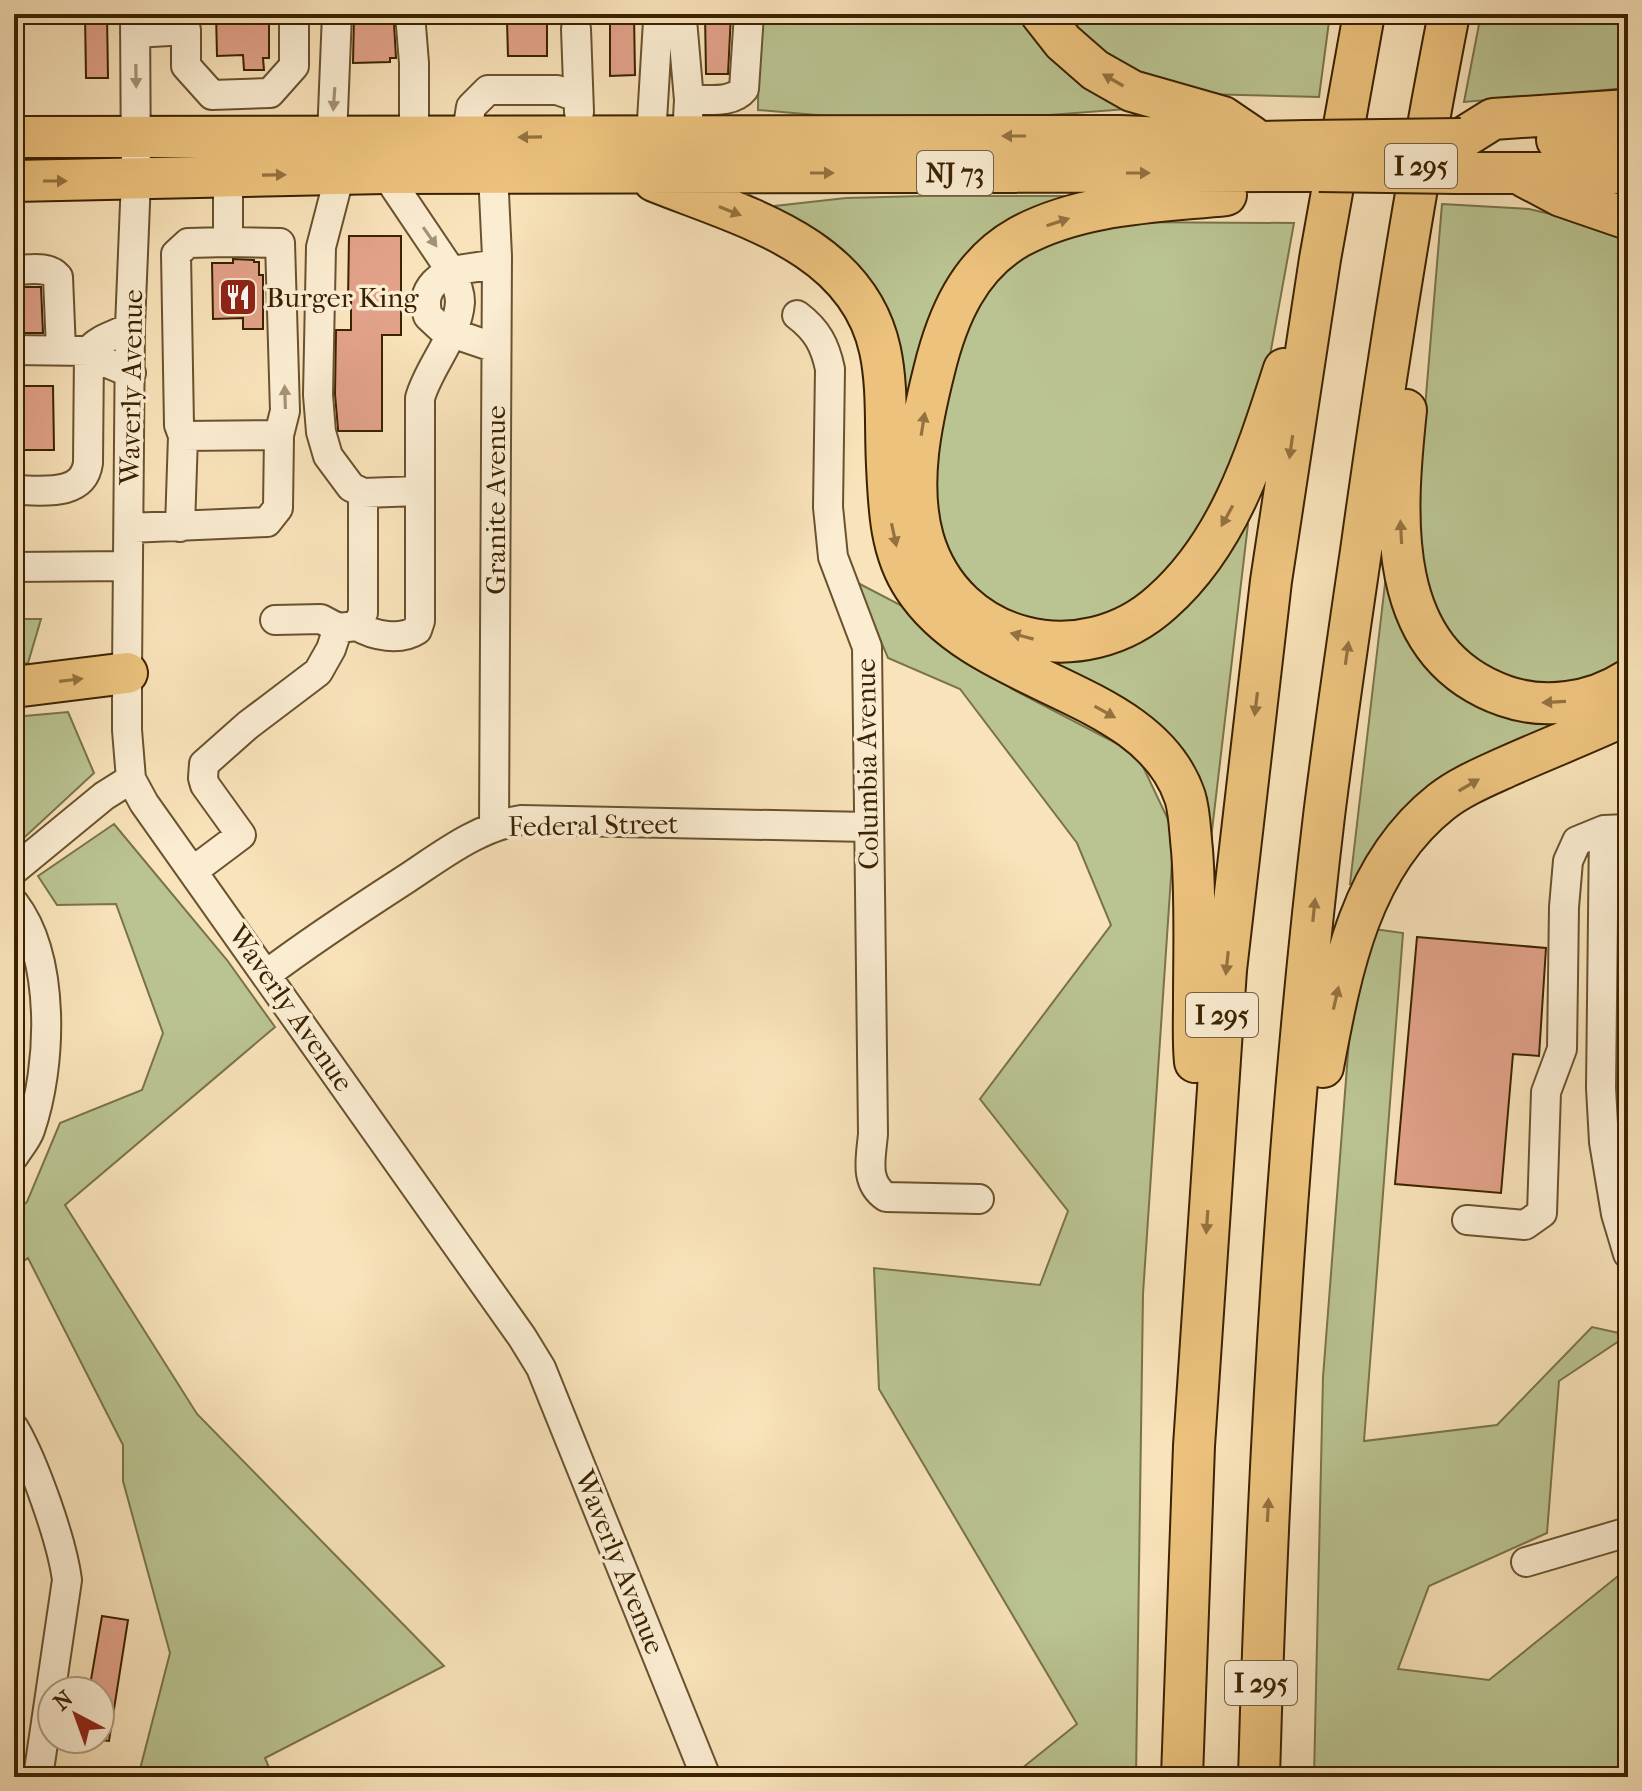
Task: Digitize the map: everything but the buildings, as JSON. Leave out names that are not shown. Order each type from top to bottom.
[{"type":"highway","points":[[1041,14],[1063,42],[1107,77],[1132,91],[1223,117],[1270,157],[1252,192],[1123,206],[1050,224],[1018,238],[991,258],[967,286],[949,320],[926,400],[917,479],[924,538],[939,572],[960,601],[1003,630],[1052,642],[1087,641],[1119,631],[1161,604],[1187,578],[1209,548],[1247,477],[1320,259]]},
{"type":"highway","name":"I 295","points":[[1182,1777],[1194,1446],[1215,1104],[1234,893],[1271,581],[1320,259],[1360,24]]},
{"type":"highway","name":"I 295","points":[[1259,1777],[1264,1588],[1280,1295],[1325,812],[1399,289],[1449,24]]},
{"type":"highway","points":[[1459,156],[1493,119],[1628,110]]},
{"type":"highway","name":"NJ 73","points":[[136,179],[228,176],[336,156],[414,137],[582,137],[676,124],[1120,136],[1270,157]]},
{"type":"highway","points":[[14,137],[136,137]]},
{"type":"highway","name":"NJ 73","points":[[136,137],[255,137],[336,156],[385,173],[632,172],[1313,156],[1459,156],[1628,140]]},
{"type":"highway","name":"NJ 73","points":[[1459,156],[1518,173],[1628,173]]},
{"type":"highway","points":[[632,172],[768,226],[804,245],[832,266],[855,294],[872,322],[880,351],[892,534],[904,570],[925,604],[956,634],[996,659],[1113,716],[1145,738],[1167,760],[1186,799],[1191,836],[1194,879],[1194,1061],[1215,1104]]},
{"type":"highway","points":[[1518,173],[1561,196],[1628,219]]},
{"type":"highway","points":[[14,181],[136,179]]},
{"type":"highway","points":[[1399,289],[1408,392],[1400,488],[1400,532],[1404,574],[1414,612],[1432,644],[1457,671],[1488,690],[1521,702],[1554,704],[1587,699],[1628,680]]},
{"type":"highway","points":[[14,687],[127,673]]},
{"type":"highway","points":[[1280,1295],[1334,1003],[1363,908],[1384,867],[1411,830],[1443,801],[1479,780],[1628,714]]},
{"type":"street","points":[[212,95],[270,93],[294,66],[294,14]]},
{"type":"street","points":[[337,14],[336,156],[321,247],[318,395],[321,432],[328,456],[351,487],[363,493],[419,491]]},
{"type":"street","points":[[410,14],[414,63],[414,137]]},
{"type":"street","points":[[676,124],[734,98],[744,89],[749,14]]},
{"type":"street","points":[[135,24],[186,22],[186,66],[212,95],[211,137]]},
{"type":"street","name":"Waverly Avenue","points":[[135,24],[136,179],[130,327],[127,673],[131,779],[144,803],[541,1368],[706,1777]]},
{"type":"street","points":[[576,29],[577,97],[582,137]]},
{"type":"street","points":[[466,138],[471,107],[488,90],[557,90],[577,97]]},
{"type":"street","points":[[255,137],[257,94]]},
{"type":"street","points":[[385,173],[451,271]]},
{"type":"street","name":"Granite Avenue","points":[[493,173],[497,264],[494,827]]},
{"type":"street","points":[[228,176],[228,242]]},
{"type":"street","points":[[129,528],[180,527],[259,524],[271,519],[278,508],[279,435],[285,411],[280,243],[188,243],[176,254],[179,425],[183,436],[180,527]]},
{"type":"street","points":[[496,348],[450,333],[433,323],[428,316],[426,297],[430,286],[451,271],[497,264]]},
{"type":"street","points":[[14,270],[47,270],[58,277],[75,350],[88,463],[85,476],[73,486],[61,490],[14,490]]},
{"type":"street","name":"Columbia Avenue","points":[[797,315],[813,327],[822,341],[830,369],[828,507],[833,557],[867,647],[873,1134],[870,1173],[875,1190],[886,1197],[979,1199]]},
{"type":"street","points":[[75,350],[130,327]]},
{"type":"street","points":[[275,620],[321,619],[373,635],[410,634],[417,630],[420,621],[420,398],[425,380],[450,333]]},
{"type":"street","points":[[14,350],[75,350],[130,366],[178,360]]},
{"type":"street","points":[[183,436],[279,435]]},
{"type":"street","points":[[193,871],[241,835],[205,785],[204,764],[248,725],[308,683],[348,627],[363,613],[363,493]]},
{"type":"street","points":[[14,567],[128,566]]},
{"type":"street","points":[[14,870],[104,796],[131,779]]},
{"type":"street","name":"Federal Street","points":[[267,974],[323,932],[452,849],[494,827],[521,820],[868,827]]},
{"type":"street","points":[[1467,1220],[1525,1225],[1542,1213],[1546,1092],[1562,1049],[1564,907],[1568,861],[1577,841],[1616,830],[1601,1088],[1618,1160],[1616,1214],[1628,1254]]},
{"type":"street","points":[[14,903],[25,918],[38,951],[43,970],[45,1011],[44,1067],[29,1132],[14,1156]]},
{"type":"street","points":[[14,1428],[30,1461],[65,1559],[67,1580],[38,1777]]},
{"type":"street","points":[[1526,1562],[1628,1532]]},
{"type":"green space","points":[[759,14],[1026,14],[1128,109],[996,119],[862,119],[758,110]]},
{"type":"green space","points":[[1055,14],[1330,14],[1319,97],[1200,94],[1137,75],[1079,42]]},
{"type":"green space","points":[[1481,14],[1628,14],[1628,88],[1464,102]]},
{"type":"green space","points":[[1114,196],[1115,199],[1037,217],[1008,230],[981,251],[958,279],[935,322],[915,390],[907,466],[908,502],[913,536],[923,565],[932,582],[956,611],[1003,642],[1055,653],[1100,649],[1142,631],[1180,601],[1242,523],[1248,524],[1207,873],[1195,792],[1177,755],[1157,733],[1131,713],[1073,680],[986,642],[953,618],[930,591],[914,563],[904,533],[899,501],[893,363],[886,324],[873,298],[849,268],[821,243],[774,210],[775,206],[846,198]]},
{"type":"green space","points":[[1442,204],[1529,209],[1628,232],[1628,665],[1582,687],[1495,679],[1433,619],[1420,573],[1419,480]]},
{"type":"green space","points":[[1117,222],[1294,223],[1267,372],[1246,449],[1181,568],[1092,626],[1013,620],[951,569],[931,513],[937,408],[977,299],[1016,258],[1065,237]]},
{"type":"green space","points":[[1390,541],[1428,656],[1606,712],[1357,883],[1350,884]]},
{"type":"green space","points":[[856,582],[908,609],[1012,689],[1137,754],[1174,832],[1143,1294],[1136,1777],[1011,1777],[1077,1724],[879,1389],[874,1268],[1040,1285],[1068,1211],[980,1099],[1111,925],[1077,843],[960,689],[888,658]]},
{"type":"green space","points":[[14,619],[41,619],[28,663],[14,665]]},
{"type":"green space","points":[[68,712],[94,773],[14,847],[14,717]]},
{"type":"green space","points":[[114,824],[227,960],[275,1027],[65,1205],[197,1414],[444,1666],[265,1758],[273,1777],[138,1777],[170,1653],[123,1481],[123,1445],[28,1258],[14,1268],[14,1213],[27,1202],[60,1123],[142,1090],[163,1033],[116,904],[57,905],[38,876]]},
{"type":"green space","points":[[1367,928],[1403,933],[1364,1441],[1497,1425],[1592,1327],[1628,1335],[1559,1381],[1547,1533],[1429,1586],[1398,1669],[1489,1680],[1628,1568],[1628,1777],[1314,1777],[1323,1377],[1354,976]]},
{"type":"place","name":"Burger King","points":[[238,297]]}]
